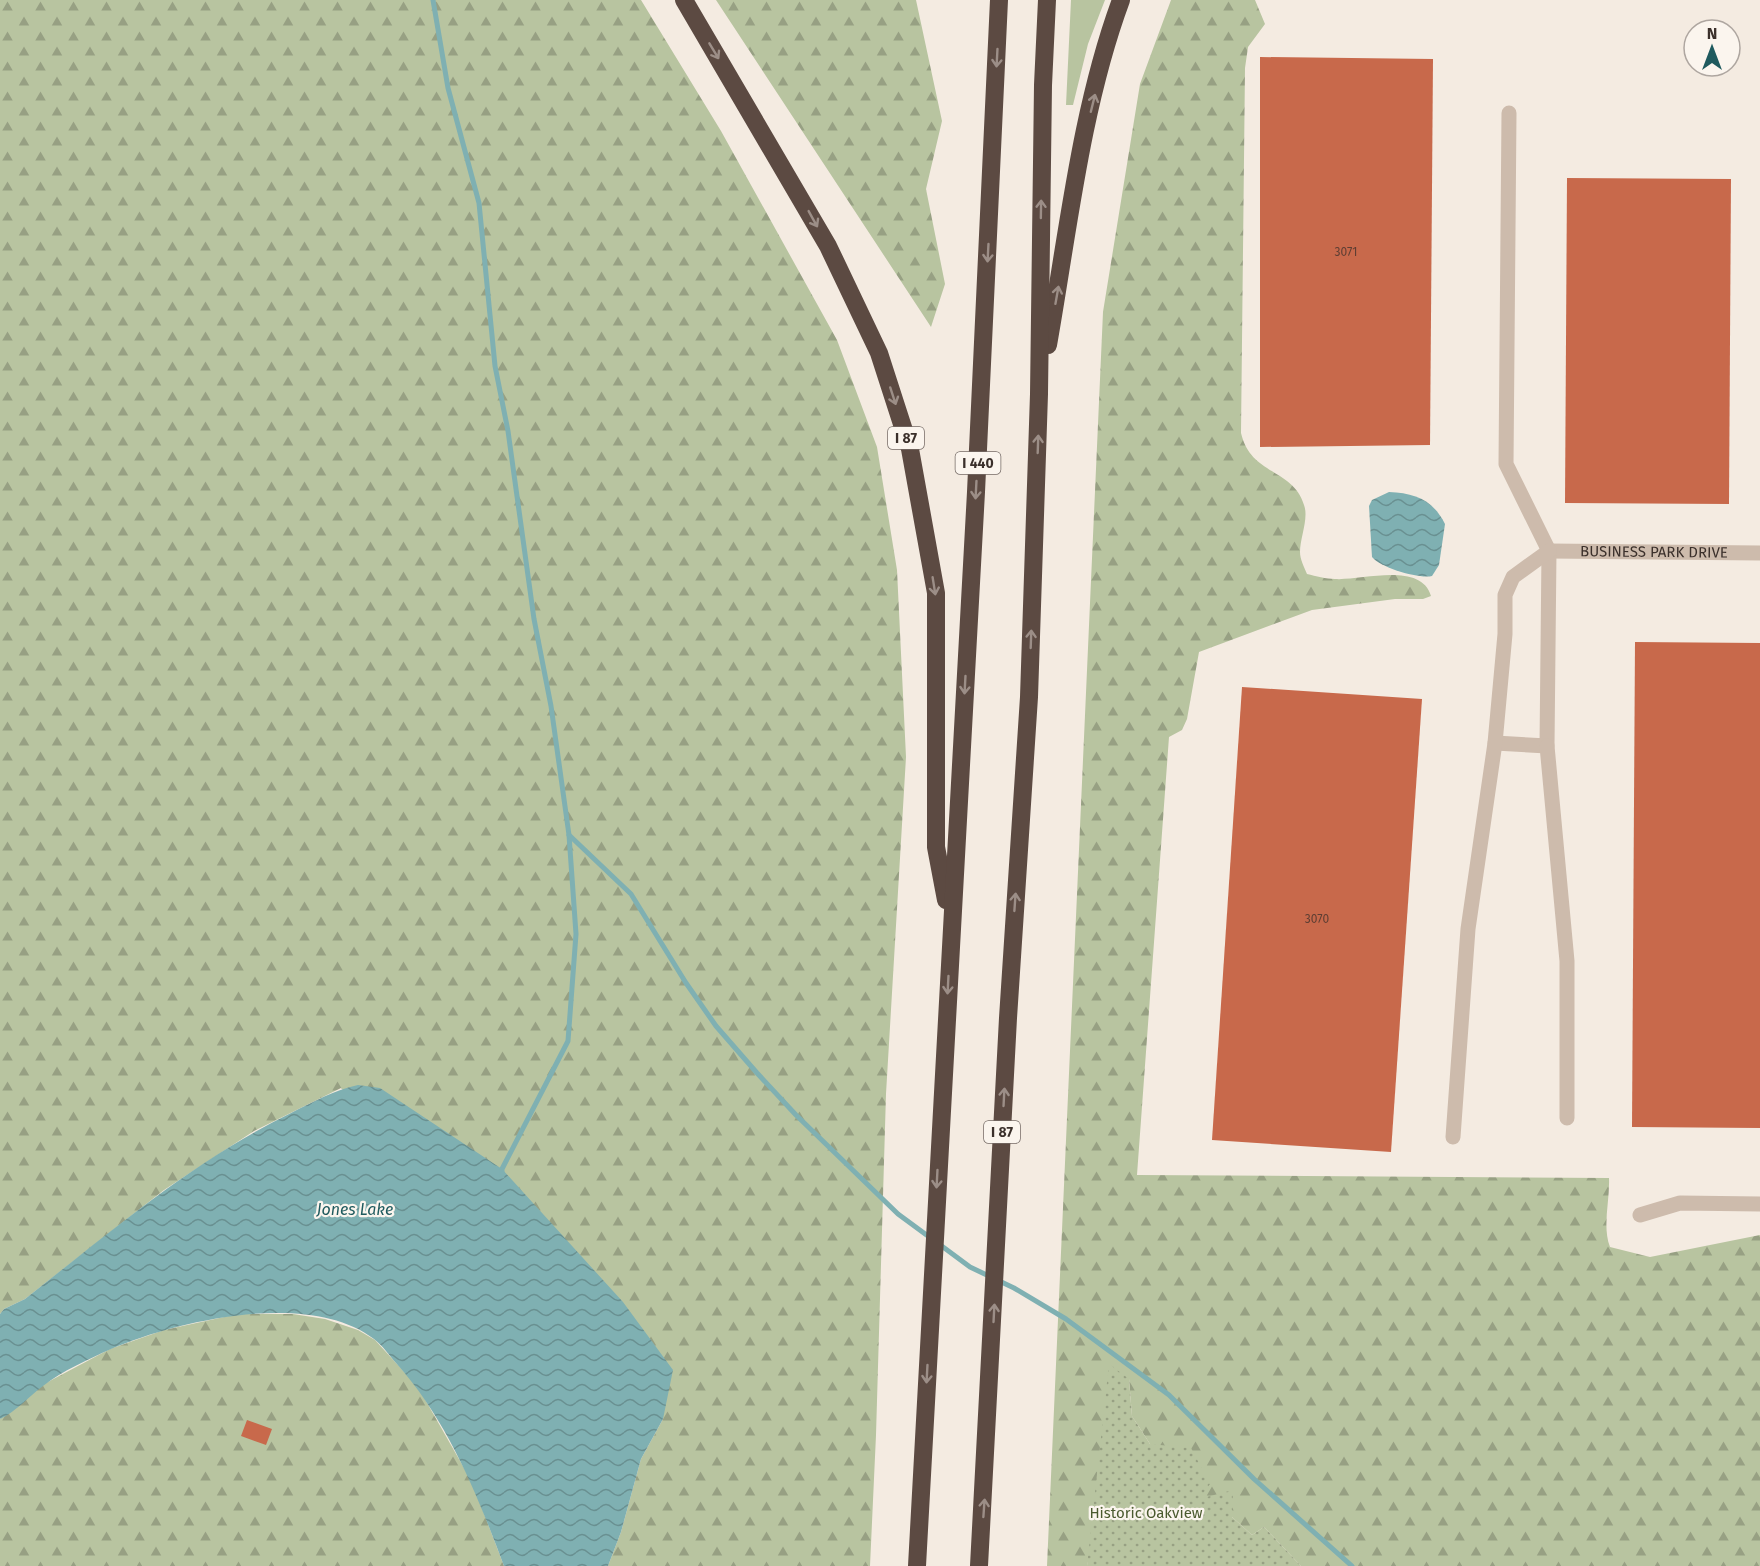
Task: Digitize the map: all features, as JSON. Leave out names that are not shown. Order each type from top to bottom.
[{"type":"highway","name":"I 87","points":[[684,0],[828,246],[879,353],[910,449],[936,593],[936,847],[951,926],[917,1566]]},
{"type":"highway","name":"I 440","points":[[951,926],[976,492],[999,0]]},
{"type":"highway","points":[[1039,394],[1043,97],[1047,0]]},
{"type":"highway","name":"I 87","points":[[979,1566],[1008,1018],[1029,698],[1039,394],[1089,118],[1112,25],[1121,0]]},
{"type":"street","points":[[1509,113],[1506,464],[1549,551],[1547,746],[1567,961],[1567,1118]]},
{"type":"street","points":[[1453,1137],[1468,929],[1495,743],[1505,634],[1506,595],[1513,577],[1549,551]]},
{"type":"street","name":"BUSINESS PARK DRIVE","points":[[1549,551],[1760,553]]},
{"type":"street","points":[[1495,743],[1547,746]]},
{"type":"street","points":[[1640,1215],[1680,1203],[1760,1204]]},
{"type":"green space","points":[[0,0],[641,0],[721,131],[837,340],[877,447],[897,570],[906,757],[886,1094],[870,1566],[608,1566],[621,1532],[641,1459],[663,1419],[341,1088],[254,1131],[164,1190],[25,1299],[4,1309],[0,1314]]},
{"type":"green space","points":[[716,0],[916,0],[942,121],[926,189],[945,284],[931,327]]},
{"type":"green space","points":[[1071,0],[1105,0],[1088,44],[1073,105],[1066,105]]},
{"type":"green space","points":[[1171,0],[1255,0],[1265,24],[1248,47],[1245,68],[1241,433],[1246,447],[1262,465],[1282,477],[1299,493],[1305,510],[1300,552],[1307,574],[1335,579],[1403,576],[1425,585],[1431,596],[1423,599],[1395,599],[1312,610],[1199,652],[1187,719],[1182,730],[1169,737],[1137,1175],[1609,1178],[1606,1222],[1610,1247],[1650,1257],[1760,1235],[1760,1566],[1301,1566],[1264,1527],[1252,1535],[1232,1517],[1198,1500],[1150,1444],[1132,1416],[1129,1379],[1087,1566],[1047,1566],[1103,312],[1140,84]]},
{"type":"green space","points":[[238,1314],[293,1314],[325,1319],[358,1330],[375,1340],[418,1387],[472,1482],[504,1566],[0,1566],[0,1419],[44,1384],[110,1349],[164,1330]]},
{"type":"green space","name":"Historic Oakview","points":[[1109,1364],[1129,1379],[1132,1416],[1150,1444],[1191,1448],[1210,1484],[1199,1499],[1233,1490],[1232,1517],[1252,1535],[1264,1527],[1301,1566],[1087,1566]]},
{"type":"water","points":[[1389,492],[1422,499],[1435,509],[1445,524],[1439,565],[1432,576],[1400,572],[1383,565],[1372,557],[1369,506],[1372,500]]},
{"type":"water","name":"Jones Lake","points":[[358,1085],[380,1088],[502,1169],[623,1302],[673,1370],[663,1419],[641,1459],[621,1532],[608,1566],[504,1566],[472,1485],[446,1434],[414,1385],[374,1339],[347,1324],[315,1316],[281,1313],[244,1315],[207,1320],[139,1338],[67,1370],[0,1419],[0,1314],[4,1309],[25,1299],[153,1199],[220,1153],[316,1101]]},
{"type":"building","points":[[1260,57],[1433,59],[1430,445],[1260,447]]},
{"type":"building","points":[[1567,178],[1731,179],[1729,504],[1565,503]]},
{"type":"building","points":[[1635,642],[1760,643],[1760,1128],[1632,1127]]},
{"type":"building","points":[[1242,687],[1422,699],[1391,1152],[1212,1140]]},
{"type":"building","points":[[247,1420],[272,1429],[266,1445],[241,1436]]},
{"type":"waterway","points":[[433,0],[448,88],[479,203],[495,366],[508,431],[534,619],[551,706],[569,835],[576,934],[568,1041],[502,1169],[502,1176]]},
{"type":"waterway","points":[[569,835],[631,894],[686,983],[716,1026],[757,1073],[796,1115],[898,1214],[932,1239]]},
{"type":"waterway","points":[[939,1244],[970,1267],[1014,1288],[1066,1319],[1169,1395],[1254,1479],[1352,1566]]}]
